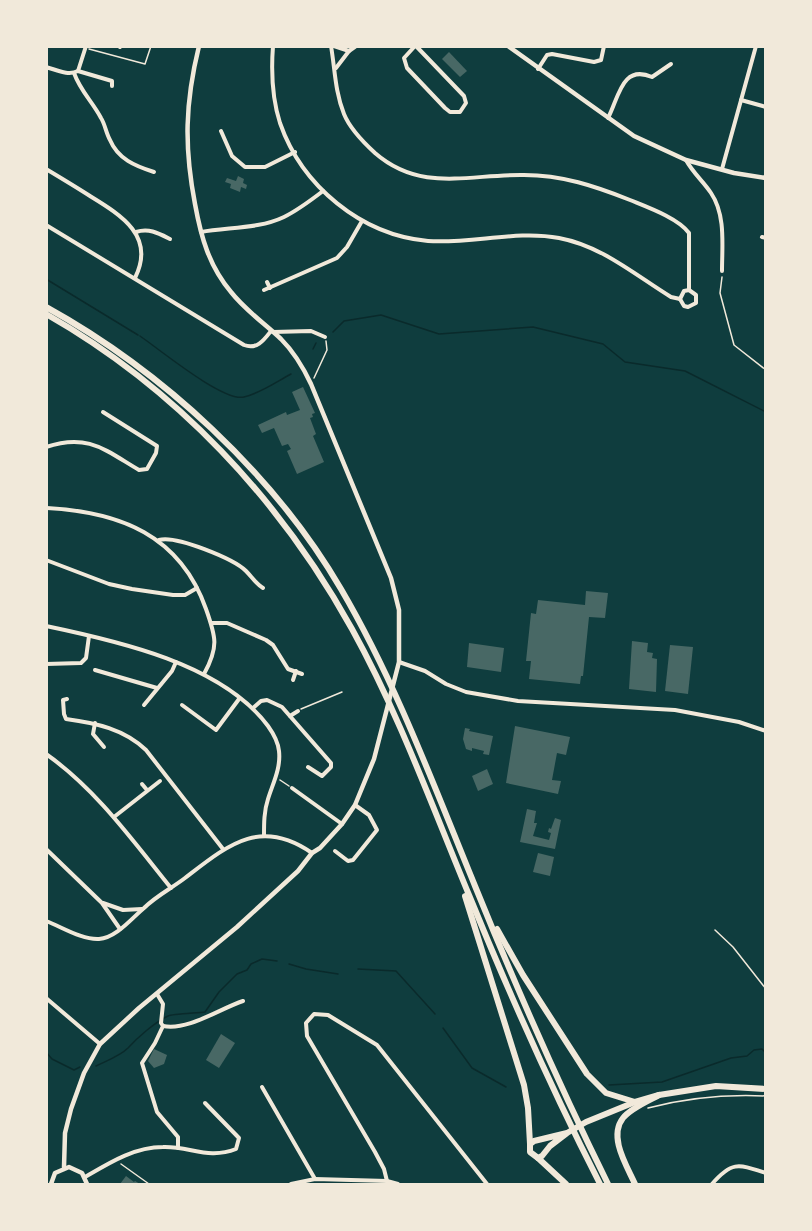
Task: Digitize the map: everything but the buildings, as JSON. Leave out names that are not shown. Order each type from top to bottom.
[{"type":"main road","points":[[46,307],[83,327],[128,358],[190,409],[272,494],[307,539],[340,588],[405,715],[539,1039],[608,1185]]},
{"type":"main road","points":[[46,314],[122,363],[173,404],[229,458],[265,498],[332,593],[372,668],[426,786],[529,1037],[600,1185]]},
{"type":"main road","points":[[455,861],[524,1085],[528,1108],[530,1152],[566,1185]]},
{"type":"main road","points":[[483,906],[523,975],[581,1066],[597,1086],[606,1093],[635,1102]]},
{"type":"main road","points":[[538,1158],[567,1133],[586,1122],[635,1102],[659,1095],[716,1086],[765,1089]]},
{"type":"main road","points":[[635,1185],[621,1151],[617,1136],[619,1126],[622,1118],[628,1113],[659,1095]]},
{"type":"main road","points":[[530,1144],[539,1139],[567,1133]]},
{"type":"street","points":[[64,1167],[65,1133],[71,1109],[84,1073],[100,1044],[237,927],[298,871],[312,853],[320,848],[342,824],[355,805],[374,759],[399,662],[399,610],[392,579],[311,384],[296,357],[241,303],[211,264],[201,232],[189,177],[186,136],[189,92],[199,46]]},
{"type":"street","points":[[273,46],[272,69],[280,122],[310,177],[350,213],[384,230],[425,241],[470,241],[528,236],[562,239],[597,250],[671,297],[680,299],[684,306],[688,307],[696,303],[696,294],[689,290],[684,291],[680,299]]},
{"type":"street","points":[[349,51],[332,46],[337,90],[345,116],[368,147],[388,163],[409,174],[438,180],[524,175],[574,180],[636,203],[680,223],[689,233],[689,290]]},
{"type":"street","points":[[335,69],[356,46]]},
{"type":"street","points":[[416,46],[465,96],[466,103],[460,112],[450,112],[445,108],[407,68],[404,58],[416,46]]},
{"type":"street","points":[[508,46],[634,136],[686,160],[712,168],[765,178]]},
{"type":"street","points":[[538,69],[547,56],[552,54],[594,62],[601,60],[604,46]]},
{"type":"street","points":[[722,169],[756,46]]},
{"type":"street","points":[[83,47],[76,72],[83,93],[102,119],[116,152],[129,163],[154,172]]},
{"type":"street","points":[[608,119],[625,81],[631,74],[638,73],[652,77],[671,64]]},
{"type":"street","points":[[46,67],[70,74],[76,72],[112,81],[112,86]]},
{"type":"street","points":[[741,100],[765,107]]},
{"type":"street","points":[[221,131],[232,156],[245,167],[265,167],[295,152]]},
{"type":"street","points":[[217,141],[223,138]]},
{"type":"street","points":[[686,160],[692,171],[713,195],[720,215],[722,271]]},
{"type":"street","points":[[46,170],[123,217],[136,232],[141,254],[139,270],[135,278]]},
{"type":"street","points":[[201,232],[265,223],[282,218],[302,207],[323,191]]},
{"type":"street","points":[[264,290],[337,258],[363,221]]},
{"type":"street","points":[[46,225],[248,346],[258,345],[272,331],[311,331],[325,338]]},
{"type":"street","points":[[136,232],[155,231],[170,239]]},
{"type":"street","points":[[267,282],[270,288]]},
{"type":"street","points":[[46,447],[74,441],[89,443],[139,470],[147,469],[156,453],[157,446],[103,412]]},
{"type":"street","points":[[46,485],[47,509],[92,513],[123,522],[158,541],[185,567],[197,588],[211,623],[214,657],[204,674]]},
{"type":"street","points":[[158,541],[163,539],[179,541],[203,549],[246,570],[254,582],[262,588]]},
{"type":"street","points":[[46,560],[110,584],[132,589],[185,595],[197,588]]},
{"type":"street","points":[[211,623],[226,623],[266,640],[273,645],[288,669],[302,674]]},
{"type":"street","points":[[46,626],[89,636],[176,662],[204,674],[254,708],[277,741],[279,749],[276,777],[264,814],[264,836]]},
{"type":"street","points":[[46,664],[81,663],[86,658],[89,636]]},
{"type":"street","points":[[144,705],[172,671],[176,662]]},
{"type":"street","points":[[399,662],[425,671],[446,684],[466,692],[516,701],[675,710],[739,722],[765,731]]},
{"type":"street","points":[[95,670],[157,688]]},
{"type":"street","points":[[293,680],[296,672]]},
{"type":"street","points":[[67,699],[63,700],[66,719],[95,723],[116,730],[136,741],[146,750],[223,849]]},
{"type":"street","points":[[182,705],[216,730],[239,699]]},
{"type":"street","points":[[254,708],[267,699],[282,707],[331,763],[331,767],[322,776],[308,767]]},
{"type":"street","points":[[290,716],[298,711]]},
{"type":"street","points":[[95,723],[93,734],[104,747]]},
{"type":"street","points":[[46,754],[64,767],[114,817],[171,888]]},
{"type":"street","points":[[114,817],[160,781]]},
{"type":"street","points":[[142,783],[147,790]]},
{"type":"street","points":[[292,788],[342,824]]},
{"type":"street","points":[[335,851],[348,861],[353,860],[376,830],[369,815],[355,805]]},
{"type":"street","points":[[46,921],[88,938],[105,938],[120,929],[142,909],[223,849],[248,837],[288,839],[312,853]]},
{"type":"street","points":[[46,849],[102,903],[120,929]]},
{"type":"street","points":[[102,903],[123,910],[142,909]]},
{"type":"street","points":[[157,994],[163,1004],[162,1024],[155,1043],[142,1063],[157,1112],[178,1137],[178,1148]]},
{"type":"street","points":[[46,998],[100,1044]]},
{"type":"street","points":[[162,1024],[173,1028],[198,1021],[223,1007],[243,1001]]},
{"type":"street","points":[[387,1181],[384,1169],[375,1152],[307,1036],[306,1023],[314,1014],[328,1015],[377,1045],[487,1185]]},
{"type":"street","points":[[262,1088],[315,1179]]},
{"type":"street","points":[[85,1177],[121,1156],[162,1146],[202,1154],[222,1154],[236,1149],[239,1138],[235,1132],[205,1103]]},
{"type":"street","points":[[712,1185],[724,1171],[734,1165],[742,1165],[765,1173]]},
{"type":"street","points":[[51,1185],[55,1173],[64,1167],[74,1167],[85,1177],[87,1185]]},
{"type":"street","points":[[291,1185],[315,1179],[387,1181],[398,1185]]},
{"type":"path","points":[[83,47],[146,64],[151,46]]},
{"type":"path","points":[[722,271],[720,293],[734,345],[765,370]]},
{"type":"path","points":[[311,384],[327,350],[325,338]]},
{"type":"path","points":[[298,711],[342,692]]},
{"type":"path","points":[[276,777],[292,788]]},
{"type":"path","points":[[715,930],[733,947],[765,989]]},
{"type":"path","points":[[641,1111],[664,1103],[712,1096],[765,1095]]},
{"type":"path","points":[[115,1159],[148,1185]]},
{"type":"waterway","points":[[46,279],[138,335]]},
{"type":"waterway","points":[[333,332],[344,321],[381,315],[439,334],[533,327],[603,344],[625,362],[685,371],[766,412]]},
{"type":"waterway","points":[[140,336],[207,383],[234,396],[244,397],[256,393],[291,374]]},
{"type":"waterway","points":[[313,349],[316,343]]},
{"type":"waterway","points":[[96,1066],[121,1053],[146,1030],[168,1016],[205,1012],[219,992],[237,974],[247,970],[251,964],[262,959],[277,961]]},
{"type":"waterway","points":[[289,964],[338,974]]},
{"type":"waterway","points":[[358,969],[396,971],[435,1014]]},
{"type":"waterway","points":[[443,1028],[472,1068],[506,1087]]},
{"type":"waterway","points":[[609,1085],[662,1082],[731,1058],[747,1056],[754,1050],[762,1049],[766,1053]]},
{"type":"waterway","points":[[46,1052],[52,1059],[74,1070],[80,1067]]}]
